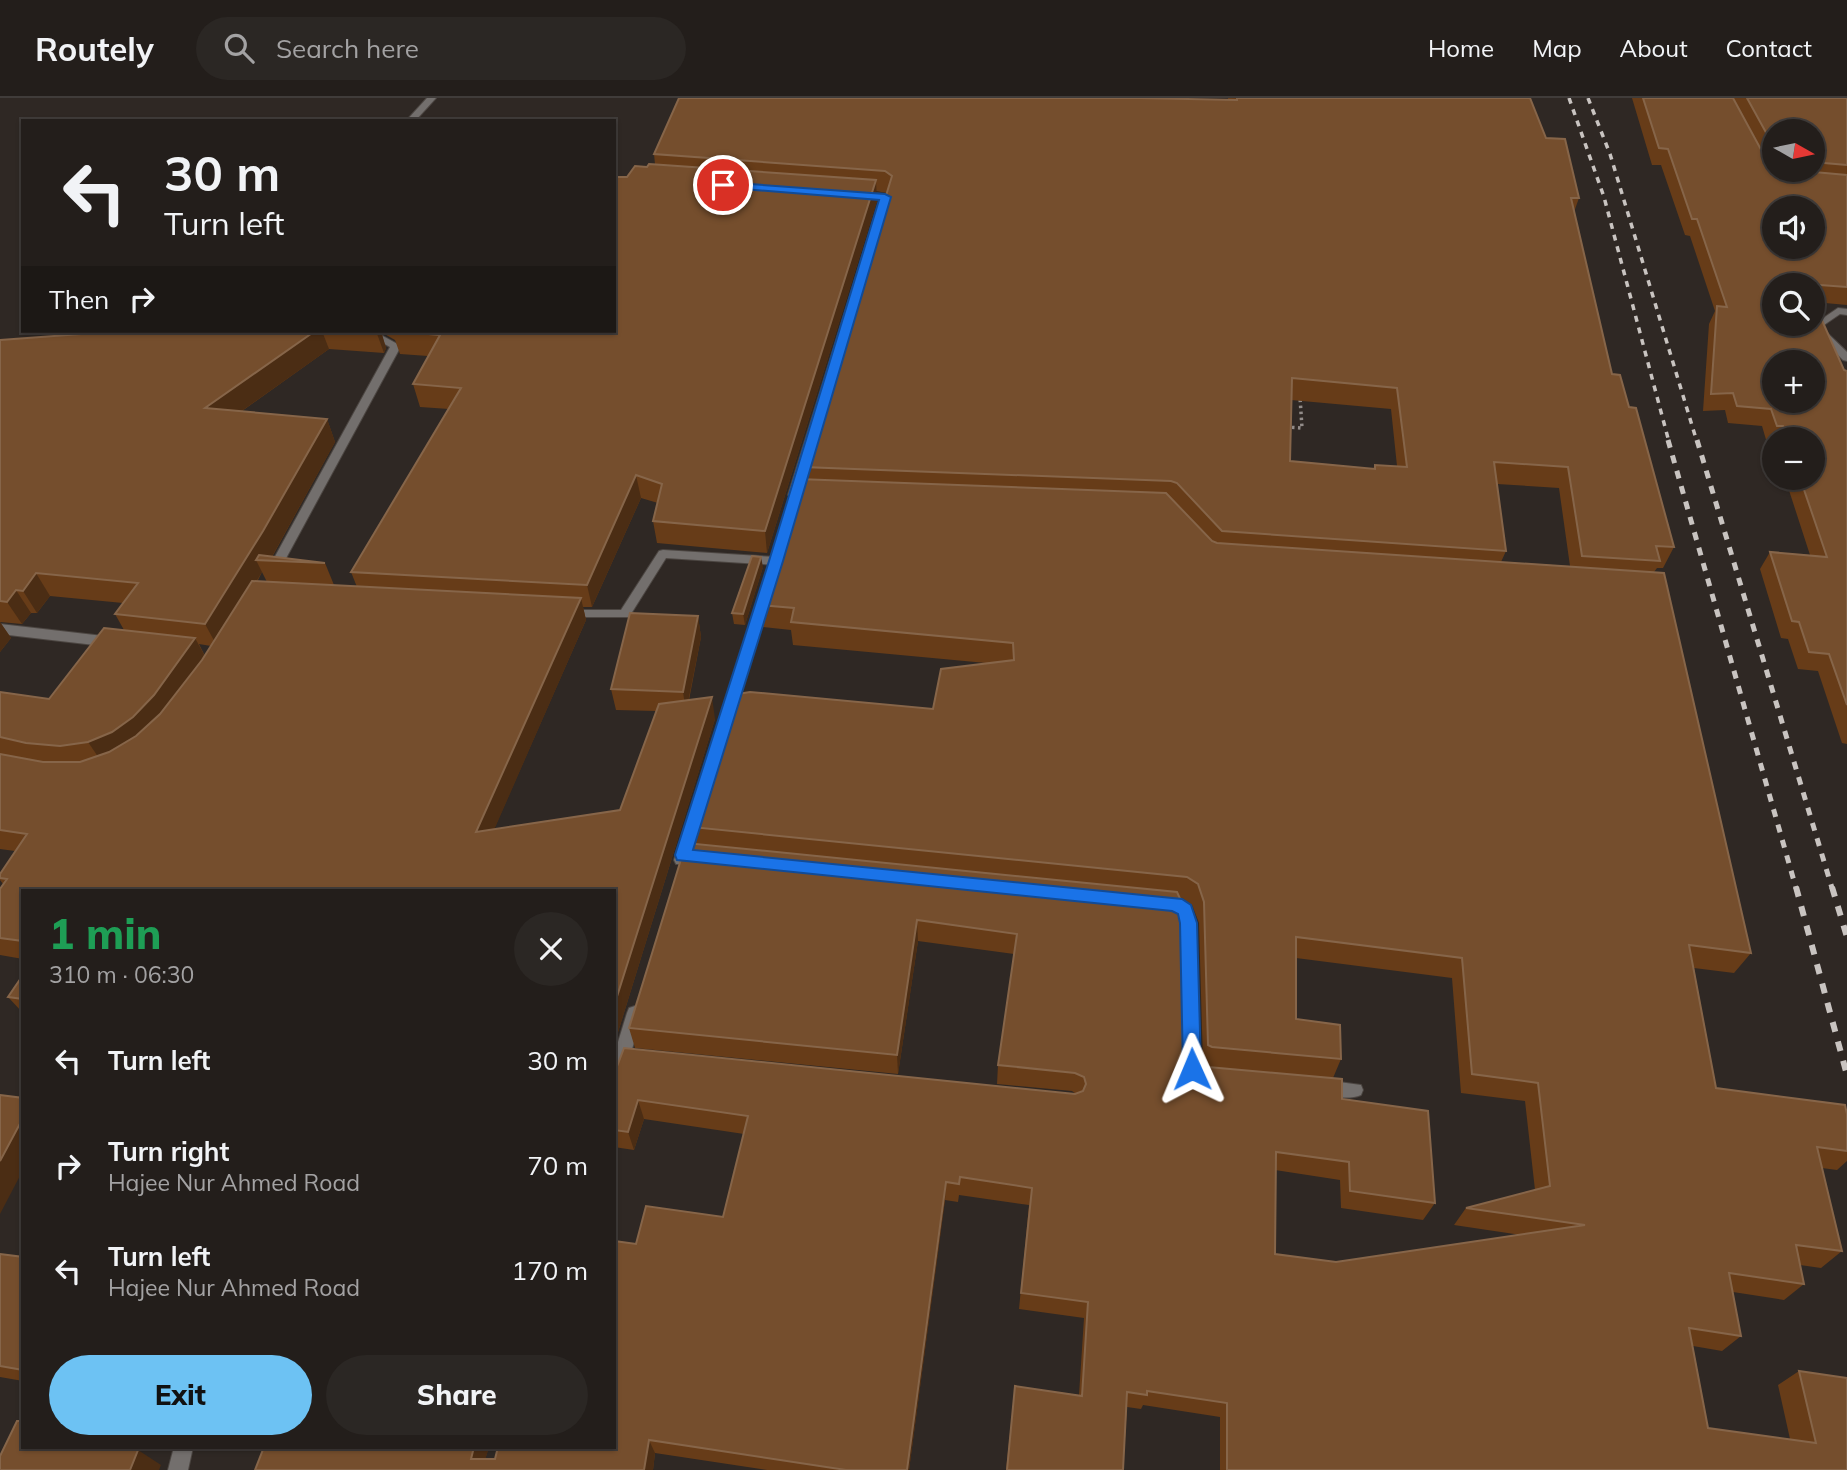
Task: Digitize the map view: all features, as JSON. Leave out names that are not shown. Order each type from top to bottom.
[{"type":"street","points":[[412,119],[432,98]]},
{"type":"street","points":[[790,509],[885,197],[845,194]]},
{"type":"street","points":[[1847,312],[1838,311],[1815,327],[1847,358]]},
{"type":"street","points":[[265,584],[396,346],[370,333]]},
{"type":"street","points":[[793,495],[807,496]]},
{"type":"street","points":[[547,613],[625,614],[663,554],[778,555],[723,727]]},
{"type":"street","points":[[0,629],[124,643]]},
{"type":"street","points":[[686,860],[699,804]]},
{"type":"street","points":[[1148,901],[1176,904],[1185,910],[1188,923],[1192,1069],[1202,1076],[1211,1077]]},
{"type":"street","points":[[616,1079],[629,1057],[639,1002]]},
{"type":"street","points":[[1301,1085],[1355,1090]]},
{"type":"street","points":[[178,1470],[183,1449]]},
{"type":"path","points":[[1275,426],[1302,428],[1300,388]]},
{"type":"building","points":[[679,98],[1530,98],[1546,138],[1565,139],[1579,198],[1571,198],[1612,374],[1620,375],[1629,407],[1636,408],[1674,547],[1656,546],[1660,561],[1582,556],[1568,467],[1494,462],[1506,551],[1222,531],[1177,483],[1171,481],[803,467],[892,176],[885,171],[654,154]],"holes":[[[1292,378],[1397,388],[1407,467],[1375,465],[1375,469],[1290,461]]]},
{"type":"building","points":[[1643,98],[1733,98],[1762,151],[1762,182],[1825,182],[1825,173],[1847,175],[1847,287],[1825,285],[1825,273],[1762,273],[1762,336],[1825,336],[1825,327],[1844,370],[1847,371],[1847,705],[1829,654],[1809,652],[1799,622],[1792,621],[1770,552],[1827,557],[1804,490],[1825,490],[1825,427],[1777,426],[1772,413],[1825,413],[1825,350],[1762,350],[1762,408],[1737,406],[1733,393],[1711,394],[1717,306],[1727,307],[1697,219],[1692,219],[1668,149],[1659,148]]},
{"type":"building","points":[[1747,98],[1847,98],[1847,165],[1825,163],[1825,119],[1762,119],[1762,125]]},
{"type":"building","points":[[649,164],[876,180],[765,531],[653,521],[662,484],[636,475],[587,585],[351,572],[461,388],[413,384],[440,335],[416,333],[616,333],[616,177],[627,177],[635,166],[647,167]]},
{"type":"building","points":[[94,333],[312,333],[205,408],[327,419],[263,531],[205,624],[115,614],[138,583],[36,573],[23,591],[16,590],[7,602],[0,601],[0,340]]},
{"type":"building","points":[[798,479],[1166,493],[1217,543],[1664,573],[1751,953],[1689,945],[1716,1088],[1845,1105],[1847,1114],[1847,1151],[1817,1147],[1842,1251],[1796,1245],[1804,1284],[1729,1273],[1741,1336],[1689,1328],[1708,1428],[1816,1443],[1799,1371],[1847,1378],[1847,1470],[1227,1470],[1227,1403],[1147,1391],[1147,1395],[1127,1392],[1123,1470],[1007,1470],[1015,1386],[1082,1396],[1088,1302],[1021,1293],[1032,1188],[960,1177],[959,1184],[946,1182],[907,1470],[846,1470],[649,1440],[644,1470],[255,1470],[263,1449],[474,1449],[471,1459],[495,1459],[498,1449],[616,1449],[616,1241],[636,1244],[646,1206],[723,1217],[748,1116],[638,1100],[628,1132],[616,1130],[616,1069],[624,1048],[1075,1094],[1083,1091],[1086,1084],[1084,1077],[1075,1073],[998,1065],[1017,934],[917,920],[897,1055],[629,1028],[686,843],[1177,892],[1182,903],[1187,1050],[1190,1057],[1208,1067],[1342,1079],[1342,1099],[1428,1111],[1435,1203],[1350,1191],[1349,1162],[1276,1152],[1275,1254],[1336,1262],[1585,1225],[1466,1208],[1550,1186],[1538,1083],[1472,1074],[1462,958],[1296,937],[1296,1019],[1340,1025],[1341,1059],[1212,1047],[1208,1045],[1204,902],[1198,884],[1187,877],[691,827],[732,695],[750,692],[933,709],[941,669],[1014,660],[1013,643],[791,622],[794,608],[760,605]]},
{"type":"building","points":[[259,555],[325,563],[256,560]]},
{"type":"building","points":[[752,556],[761,557],[743,614],[732,613]]},
{"type":"building","points":[[252,581],[581,598],[476,832],[620,810],[659,704],[712,697],[616,1000],[616,889],[21,889],[21,941],[0,938],[0,889],[7,879],[0,878],[0,874],[27,834],[0,830],[0,754],[43,762],[80,762],[109,752],[136,736],[160,714],[202,660]]},
{"type":"building","points":[[630,613],[698,616],[683,692],[611,689]]},
{"type":"building","points":[[104,628],[195,638],[154,695],[133,717],[112,732],[88,742],[60,746],[0,737],[0,692],[49,699]]},
{"type":"building","points":[[21,978],[21,999],[8,997]]},
{"type":"building","points":[[0,1095],[21,1098],[21,1122],[0,1161]]},
{"type":"building","points":[[0,1254],[21,1257],[21,1370],[0,1366]]},
{"type":"building","points":[[17,1421],[21,1421],[21,1449],[138,1450],[130,1470],[0,1470],[0,1456]]},
{"type":"railway","points":[[1569,98],[1604,197],[1669,442]]},
{"type":"railway","points":[[1588,98],[1610,154],[1697,442]]},
{"type":"railway","points":[[1668,440],[1796,888]]},
{"type":"railway","points":[[1697,440],[1832,888]]},
{"type":"railway","points":[[1796,887],[1847,1075]]},
{"type":"railway","points":[[1832,887],[1847,937]]},
{"type":"route","points":[[723,185],[885,197],[793,495],[776,561],[683,855],[1176,904],[1185,910],[1188,923],[1192,1069]]}]
